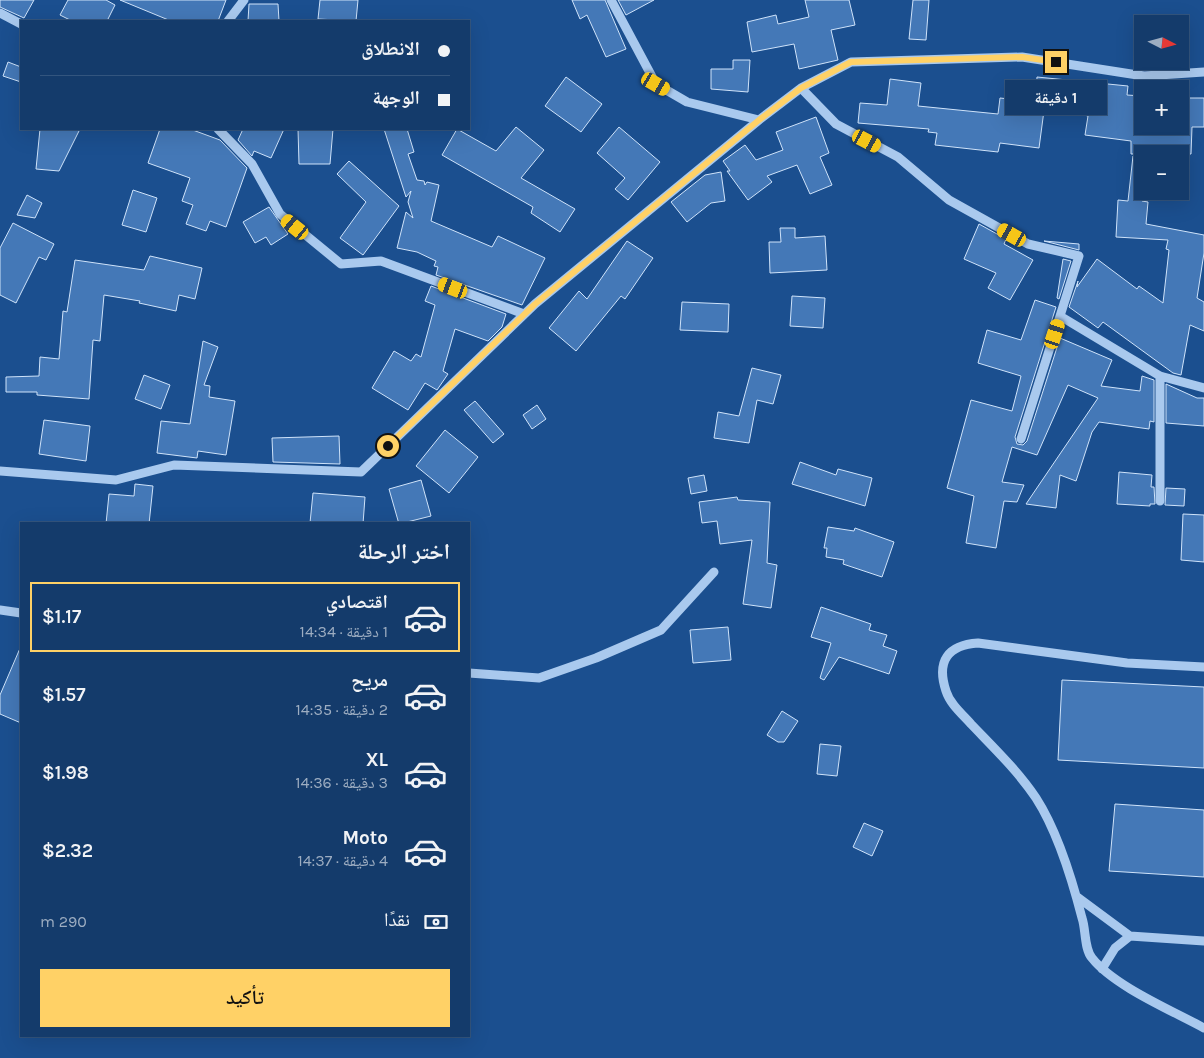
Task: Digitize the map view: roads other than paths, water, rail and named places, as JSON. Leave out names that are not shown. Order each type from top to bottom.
[{"type":"street","points":[[229,20],[244,0]]},
{"type":"street","points":[[611,0],[656,84],[687,102],[759,120]]},
{"type":"street","points":[[0,14],[20,24]]},
{"type":"street","points":[[0,472],[116,480],[174,465],[361,472],[524,314],[759,120],[801,88],[851,62],[1022,57],[1144,76],[1204,72]]},
{"type":"street","points":[[801,88],[836,124],[898,158],[949,200],[1028,244],[1079,256],[1021,439]]},
{"type":"street","points":[[219,130],[252,164],[280,214],[341,264],[381,261],[524,314]]},
{"type":"street","points":[[1060,316],[1160,376],[1204,388]]},
{"type":"street","points":[[1160,376],[1160,501]]},
{"type":"street","points":[[470,672],[539,678],[596,658],[661,630],[714,572]]},
{"type":"street","points":[[0,610],[20,613]]},
{"type":"street","points":[[1204,667],[1127,663],[978,643],[958,646],[952,649],[945,659],[942,674],[946,692],[954,705],[1036,798],[1071,875],[1090,956],[1102,969],[1139,993],[1204,1028]]},
{"type":"street","points":[[1076,896],[1130,936],[1204,941]]},
{"type":"street","points":[[1102,969],[1114,948],[1130,936]]}]
